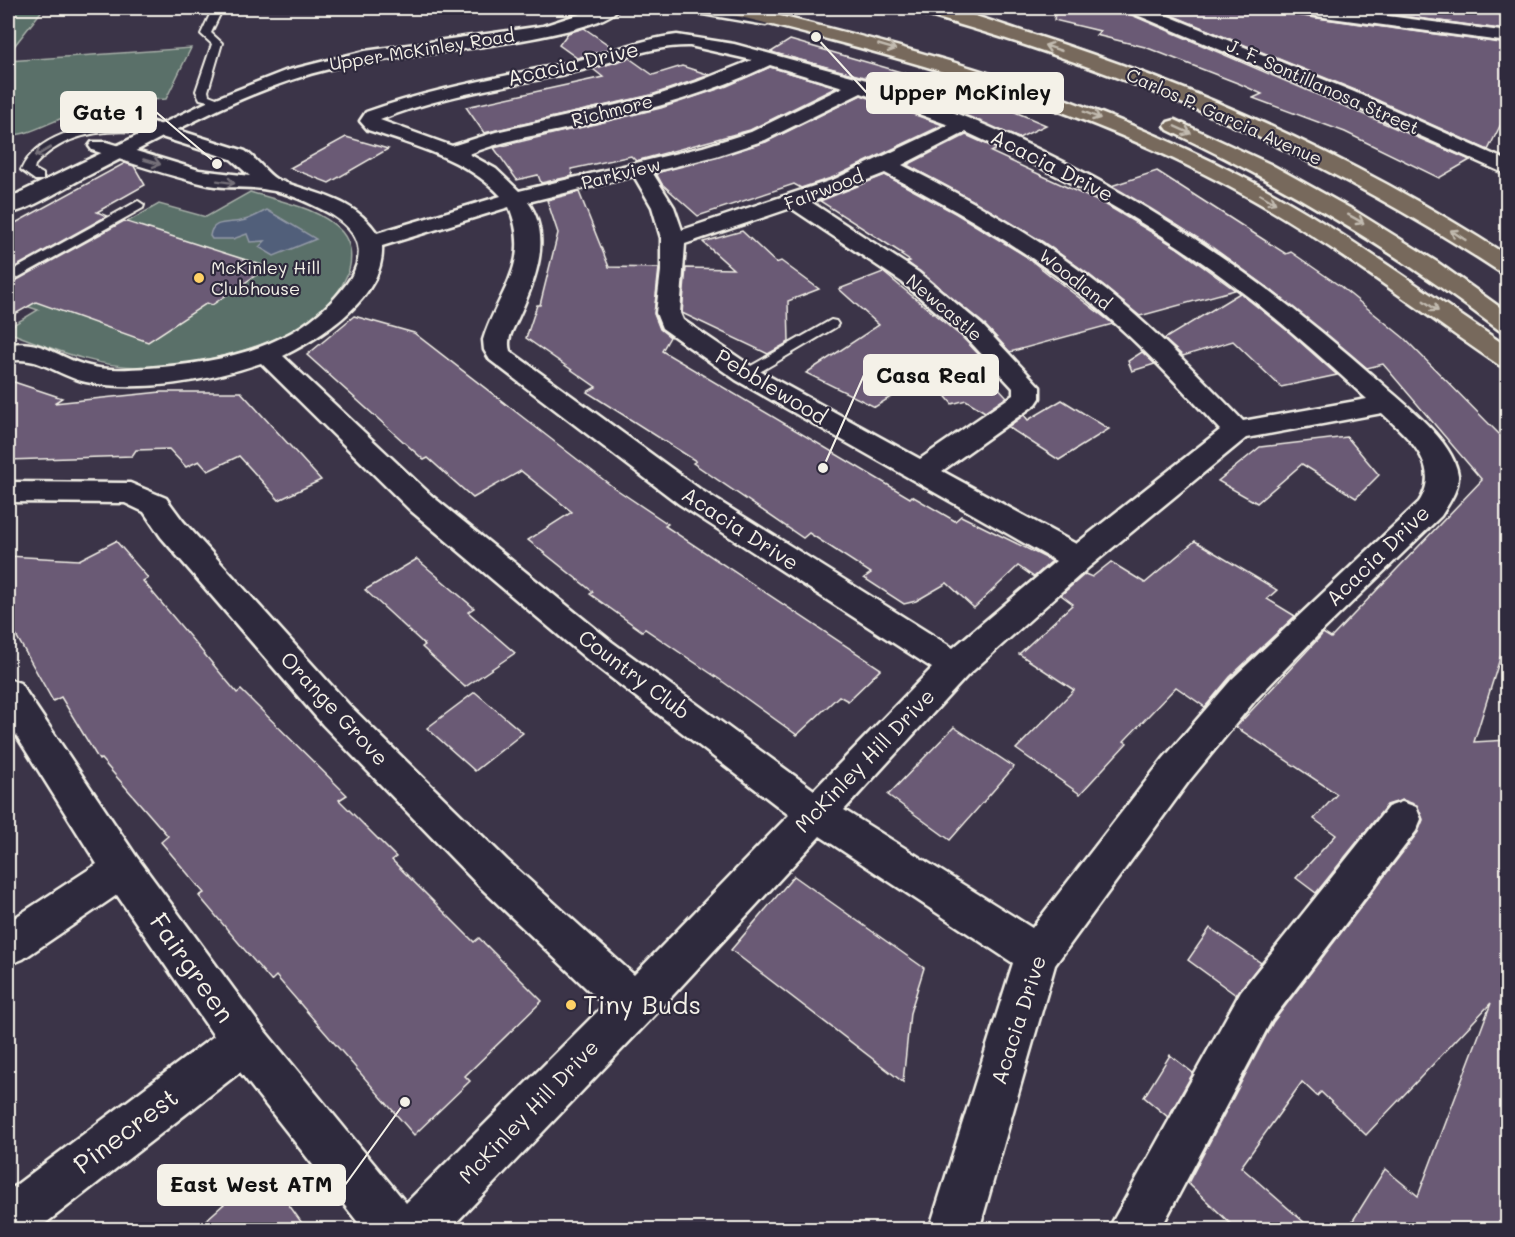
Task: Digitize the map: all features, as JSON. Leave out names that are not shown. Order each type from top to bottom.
[{"type":"main road","points":[[727,8],[924,58],[1038,94],[1198,162],[1342,244],[1508,359]]},
{"type":"main road","name":"Carlos P. Garcia Avenue","points":[[922,8],[957,17],[1153,82],[1293,144],[1425,214],[1508,267]]},
{"type":"main road","points":[[977,55],[1064,84]]},
{"type":"main road","name":"Carlos P. Garcia Avenue","points":[[1160,120],[1254,162],[1365,224],[1508,325]]},
{"type":"street","name":"Upper McKinley Road","points":[[8,208],[147,128],[212,100],[268,71],[318,56],[398,41],[507,27],[574,8]]},
{"type":"street","name":"Upper McKinley Road","points":[[212,100],[331,63],[393,51],[503,38],[579,20],[612,8]]},
{"type":"street","points":[[697,8],[831,33]]},
{"type":"street","name":"J. F. Sontillanosa Street","points":[[1136,8],[1347,96],[1508,170]]},
{"type":"street","points":[[1293,13],[1409,15],[1478,24],[1508,37]]},
{"type":"street","points":[[1409,15],[1409,42]]},
{"type":"street","name":"Acacia Drive","points":[[954,1230],[1037,955],[1176,770],[1244,689],[1305,627],[1430,509],[1441,491],[1443,474],[1436,455],[1387,404],[1304,329],[1212,259],[1074,175],[967,124],[863,85],[687,40],[663,42],[583,65],[428,97],[373,116],[369,121],[375,126],[453,153],[492,176],[513,199],[525,218],[529,249],[516,293],[495,338],[494,347],[499,355],[690,497],[955,666]]},
{"type":"street","name":"Richmore","points":[[453,153],[493,137],[590,118],[684,93],[728,79],[768,59]]},
{"type":"street","name":"Parkview","points":[[372,242],[513,199],[640,170],[758,136],[863,85]]},
{"type":"street","name":"Fairwood","points":[[675,240],[795,202],[886,165],[967,124]]},
{"type":"street","points":[[147,128],[246,159],[267,183]]},
{"type":"street","name":"Upper McKinley Road","points":[[8,193],[39,177],[108,149]]},
{"type":"street","points":[[13,351],[37,351],[80,372],[109,376],[186,374],[230,365],[265,353],[315,328],[342,307],[359,286],[369,265],[372,242],[364,228],[349,215],[320,201],[267,183],[216,180],[108,149]]},
{"type":"street","name":"Woodland","points":[[886,165],[986,218],[1078,280],[1172,362],[1237,431]]},
{"type":"street","name":"Pebblewood","points":[[640,170],[664,208],[675,240],[668,313],[671,323],[744,374],[1078,559]]},
{"type":"street","name":"Newcastle","points":[[795,202],[910,277],[973,330],[1027,387],[1026,398],[921,473]]},
{"type":"street","name":"Country Club","points":[[265,353],[421,503],[600,651],[816,813],[1037,955]]},
{"type":"street","name":"McKinley Hill Drive","points":[[414,1230],[635,1005],[955,666],[1078,559],[1237,431],[1387,404]]},
{"type":"street","name":"Orange Grove","points":[[8,492],[130,493],[155,505],[172,529],[336,715],[493,873],[635,1005]]},
{"type":"street","name":"Fairgreen","points":[[8,693],[122,869],[244,1041],[396,1230]]},
{"type":"street","points":[[1133,1230],[1256,1006],[1401,819]]},
{"type":"street","points":[[8,945],[122,869]]},
{"type":"street","name":"Pinecrest","points":[[8,1221],[244,1041]]},
{"type":"lane","points":[[212,100],[202,91],[217,43],[206,34],[218,8]]},
{"type":"lane","points":[[957,17],[975,8]]},
{"type":"lane","points":[[39,177],[27,170],[28,163],[47,149],[86,130],[147,128]]},
{"type":"lane","points":[[8,279],[138,205]]},
{"type":"lane","points":[[744,374],[831,324]]},
{"type":"green space","points":[[8,8],[44,8],[8,54]]},
{"type":"green space","points":[[191,48],[166,99],[96,108],[24,133],[8,135],[8,61]]},
{"type":"green space","points":[[250,192],[299,206],[323,217],[342,232],[350,247],[349,270],[333,298],[313,317],[288,333],[229,354],[199,361],[144,367],[91,361],[8,332],[8,328],[38,310],[8,300],[8,289],[159,204],[206,217]]},
{"type":"water","points":[[267,210],[316,239],[274,256],[259,247],[265,241],[250,242],[247,234],[233,239],[212,239],[210,236],[214,227],[222,223],[244,220]]},
{"type":"building","points":[[1056,8],[1126,8],[1129,14],[1470,160],[1439,178],[1345,132],[1253,98],[1262,94],[1240,84],[1145,47],[1096,35],[1100,31],[1054,20]]},
{"type":"building","points":[[1154,8],[1285,8],[1295,15],[1508,44],[1508,103],[1488,150],[1355,90]]},
{"type":"building","points":[[1341,8],[1508,8],[1508,30]]},
{"type":"building","points":[[584,28],[613,48],[577,58],[559,45],[568,33]]},
{"type":"building","points":[[790,40],[963,90],[1046,125],[1019,138],[871,79],[771,52]]},
{"type":"building","points":[[629,58],[653,75],[682,66],[710,75],[651,95],[484,133],[466,107],[603,77],[593,69]]},
{"type":"building","points":[[770,67],[837,87],[750,130],[636,161],[631,156],[571,169],[573,176],[541,183],[538,175],[517,180],[494,148],[661,108],[727,86]]},
{"type":"building","points":[[861,95],[943,125],[834,177],[801,188],[794,184],[698,216],[662,184],[656,173],[766,142]]},
{"type":"building","points":[[966,135],[997,149],[991,152],[1108,206],[1176,247],[1235,290],[1140,316],[1087,273],[1043,242],[907,165]]},
{"type":"building","points":[[346,137],[388,149],[329,183],[290,168]]},
{"type":"building","points":[[125,163],[134,166],[145,185],[97,212],[107,216],[8,271],[8,227]]},
{"type":"building","points":[[1157,171],[1286,254],[1291,252],[1340,286],[1404,338],[1508,443],[1508,644],[1501,655],[1474,742],[1508,740],[1508,1230],[1347,1230],[1385,1169],[1418,1196],[1491,1003],[1366,1135],[1321,1092],[1317,1096],[1302,1082],[1241,1167],[1313,1230],[1237,1230],[1188,1183],[1273,1022],[1418,832],[1423,820],[1417,805],[1403,800],[1387,805],[1316,893],[1296,878],[1336,835],[1314,819],[1337,794],[1236,727],[1323,633],[1331,638],[1482,480],[1383,364],[1367,368],[1266,286],[1206,243],[1111,186]]},
{"type":"building","points":[[885,175],[955,213],[1024,255],[1113,324],[1010,352],[983,323],[907,262],[910,261],[901,255],[903,254],[820,201]]},
{"type":"building","points":[[579,192],[609,267],[659,268],[654,314],[660,329],[670,337],[662,351],[910,498],[912,496],[955,521],[961,516],[1052,561],[1034,577],[1018,566],[974,608],[947,583],[916,601],[904,604],[864,578],[871,573],[809,533],[803,538],[693,463],[696,461],[587,392],[596,387],[526,338],[537,305],[540,305],[558,233],[547,200]]},
{"type":"building","points":[[124,221],[268,267],[212,305],[207,303],[148,342],[36,302],[8,318],[8,285]]},
{"type":"building","points":[[742,231],[776,263],[781,261],[819,289],[788,301],[789,342],[768,354],[682,313],[686,268],[733,269],[703,242]]},
{"type":"building","points":[[883,272],[962,337],[984,360],[975,362],[1007,397],[985,412],[966,400],[952,404],[927,374],[875,407],[806,373],[879,325],[839,289]]},
{"type":"building","points":[[1240,293],[1289,332],[1337,375],[1281,387],[1233,341],[1183,356],[1164,339]]},
{"type":"building","points":[[354,316],[414,333],[613,487],[668,524],[665,526],[881,669],[848,701],[839,696],[797,735],[719,679],[645,629],[642,631],[590,594],[593,592],[528,540],[572,512],[521,471],[473,498],[428,458],[424,460],[307,355]]},
{"type":"building","points":[[1142,352],[1155,364],[1132,371],[1128,361]]},
{"type":"building","points":[[8,380],[62,398],[54,403],[161,392],[241,392],[321,480],[279,500],[239,456],[208,471],[199,461],[186,467],[169,449],[136,450],[132,456],[8,460]]},
{"type":"building","points":[[1062,400],[1109,429],[1059,460],[1008,427],[1024,415],[1028,420]]},
{"type":"building","points":[[1347,437],[1379,475],[1356,498],[1302,464],[1257,503],[1218,481],[1260,447]]},
{"type":"building","points":[[116,541],[148,578],[143,581],[237,693],[241,690],[347,795],[339,800],[396,857],[392,860],[474,942],[479,938],[542,1001],[465,1076],[470,1081],[414,1135],[276,976],[271,981],[199,896],[204,893],[161,842],[168,836],[101,759],[99,760],[61,697],[53,701],[8,621],[8,556],[79,560]]},
{"type":"building","points":[[1195,541],[1277,590],[1267,599],[1295,616],[1230,677],[1205,707],[1176,687],[1124,741],[1127,743],[1080,794],[1016,749],[1074,690],[1019,654],[1073,604],[1061,595],[1085,574],[1092,577],[1111,562],[1145,583]]},
{"type":"building","points":[[417,559],[474,608],[468,612],[515,653],[465,687],[422,647],[425,645],[365,590]]},
{"type":"building","points":[[475,692],[523,733],[475,771],[427,728]]},
{"type":"building","points":[[954,727],[1014,767],[950,840],[888,795]]},
{"type":"building","points":[[794,876],[924,968],[910,1013],[903,1082],[731,950]]},
{"type":"building","points":[[1210,928],[1261,963],[1236,995],[1188,960]]},
{"type":"building","points":[[1170,1055],[1193,1073],[1168,1117],[1144,1097]]},
{"type":"building","points":[[263,1169],[307,1230],[195,1230]]},
{"type":"place","name":"Upper McKinley","points":[[816,37]]},
{"type":"place","name":"Gate 1","points":[[217,164]]},
{"type":"place","name":"McKinley Hill Clubhouse","points":[[199,278]]},
{"type":"place","name":"Casa Real","points":[[823,468]]},
{"type":"place","name":"Tiny Buds","points":[[571,1005]]},
{"type":"place","name":"East West ATM","points":[[405,1102]]}]
